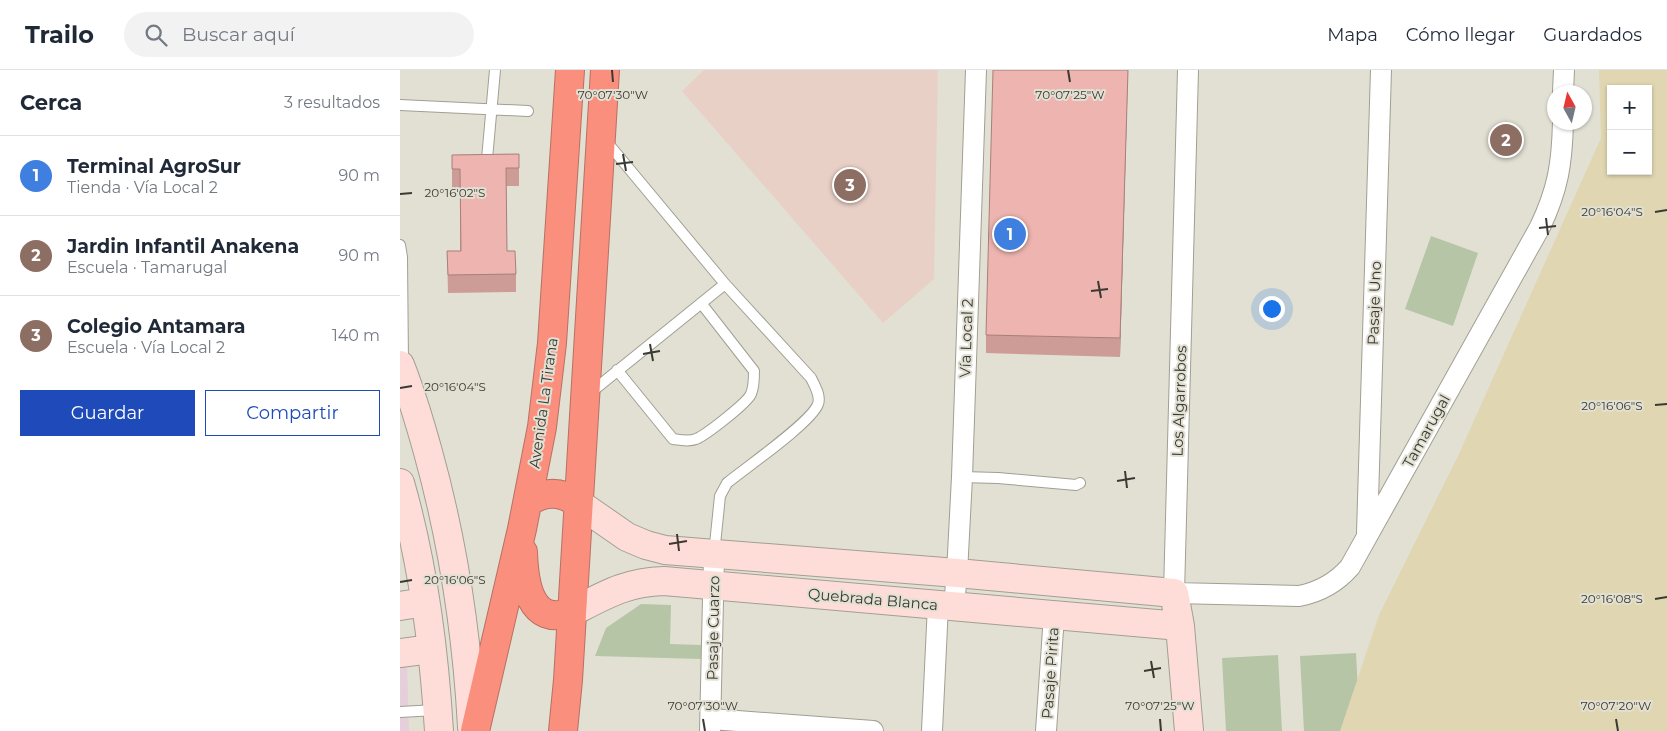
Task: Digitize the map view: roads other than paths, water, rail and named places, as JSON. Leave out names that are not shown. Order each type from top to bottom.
[{"type":"highway","name":"Avenida La Tirana","points":[[474,731],[528,502],[548,385],[570,70]]},
{"type":"highway","points":[[563,731],[605,70]]},
{"type":"highway","points":[[528,502],[545,494],[554,493],[571,498],[578,503]]},
{"type":"highway","points":[[522,528],[526,578],[531,598],[539,609],[547,614],[558,616],[572,612]]},
{"type":"street","name":"Vía Local 2","points":[[932,731],[946,606],[957,573],[976,70]]},
{"type":"street","name":"Los Algarrobos","points":[[1188,70],[1174,593],[1180,626],[1189,731]]},
{"type":"street","name":"Pasaje Uno","points":[[1367,537],[1381,70]]},
{"type":"street","points":[[1563,85],[1564,70]]},
{"type":"street","name":"Tamarugal","points":[[1174,593],[1286,597],[1312,594],[1329,585],[1350,567],[1544,220],[1553,199],[1560,169],[1562,130]]},
{"type":"street","points":[[401,368],[433,472],[449,537],[465,637],[474,731]]},
{"type":"street","points":[[400,483],[416,549],[412,604],[432,649],[438,720]]},
{"type":"street","name":"Quebrada Blanca","points":[[578,503],[627,537],[665,550],[957,573],[1174,593]]},
{"type":"street","name":"Pasaje Cuarzo","points":[[711,725],[714,555]]},
{"type":"street","name":"Quebrada Blanca","points":[[572,612],[608,593],[635,584],[664,581],[1180,626]]},
{"type":"street","name":"Pasaje Pirita","points":[[1046,731],[1054,615]]},
{"type":"street","points":[[400,653],[432,649]]},
{"type":"street","points":[[711,725],[873,731]]},
{"type":"lane","points":[[487,159],[495,70]]},
{"type":"lane","points":[[400,105],[528,111]]},
{"type":"lane","points":[[601,136],[725,284],[811,378],[818,392],[818,404],[805,422],[726,483],[720,496],[714,555]]},
{"type":"lane","points":[[400,245],[402,258],[401,368]]},
{"type":"lane","points":[[585,397],[725,284]]},
{"type":"lane","points":[[617,370],[673,439],[686,441],[696,439],[714,429],[750,395],[754,381],[754,371],[701,303]]},
{"type":"lane","points":[[962,477],[998,478],[1076,485],[1080,483]]},
{"type":"lane","points":[[400,712],[438,720]]},
{"type":"place","name":"Jardin Infantil Anakena","points":[[1506,140]]},
{"type":"place","name":"Colegio Antamara","points":[[850,185]]},
{"type":"place","name":"Terminal AgroSur","points":[[1010,234]]}]
